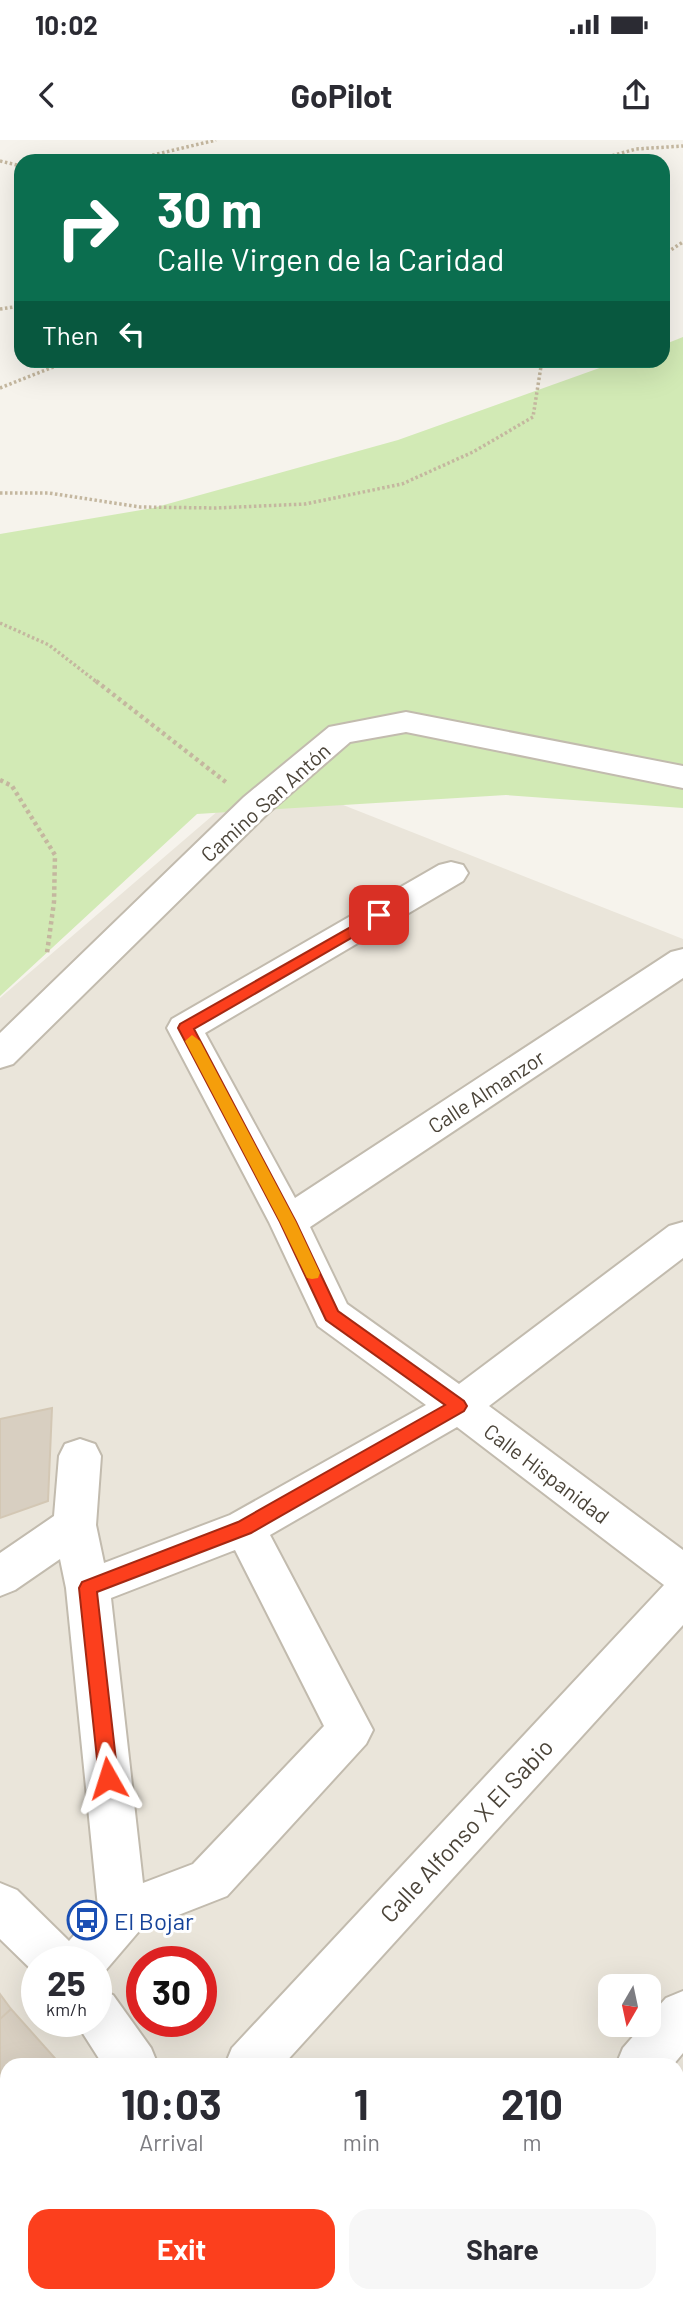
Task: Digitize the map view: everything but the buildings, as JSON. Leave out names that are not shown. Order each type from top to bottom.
[{"type":"street","name":"Camino San Antón","points":[[0,1055],[256,805],[340,734],[406,722],[683,777]]},
{"type":"street","name":"Calle Hispanidad","points":[[451,873],[186,1028],[288,1222],[332,1315],[683,1575]]},
{"type":"street","name":"Calle Almanzor","points":[[288,1222],[683,961]]},
{"type":"street","points":[[88,1588],[245,1528],[458,1406],[683,1237]]},
{"type":"street","points":[[80,1456],[75,1525],[88,1588],[123,1913]]},
{"type":"street","points":[[0,1577],[75,1525]]},
{"type":"street","points":[[95,1946],[123,1913],[210,1880],[350,1730],[245,1528]]},
{"type":"street","name":"Calle Alfonso X El Sabio","points":[[256,2058],[683,1595]]},
{"type":"street","points":[[0,1906],[41,1946]]},
{"type":"street","points":[[646,2058],[683,2015]]},
{"type":"street","points":[[112,2036],[127,2058]]},
{"type":"path","points":[[157,154],[216,140]]},
{"type":"path","points":[[618,154],[636,149],[683,146]]},
{"type":"path","points":[[0,388],[51,368]]},
{"type":"path","points":[[0,493],[49,493],[140,507],[216,508],[305,504],[402,484],[473,452],[533,417],[541,368]]},
{"type":"path","points":[[0,623],[49,645],[256,805]]},
{"type":"path","points":[[0,780],[12,786],[55,855],[54,902],[39,1017]]},
{"type":"shaded area","points":[[262,773],[683,939],[683,2058],[0,2058],[0,998]]},
{"type":"green space","points":[[683,337],[683,808],[506,795],[197,814],[0,996],[0,534],[153,508],[398,440],[599,368],[670,368],[670,342]]},
{"type":"slow traffic","points":[[192,1041],[288,1222],[312,1273]]},
{"type":"place","name":"El Bojar","points":[[87,1920]]},
{"type":"route","points":[[108,1778],[88,1588],[245,1528],[458,1406],[332,1315],[288,1222],[186,1028],[379,915]]}]
